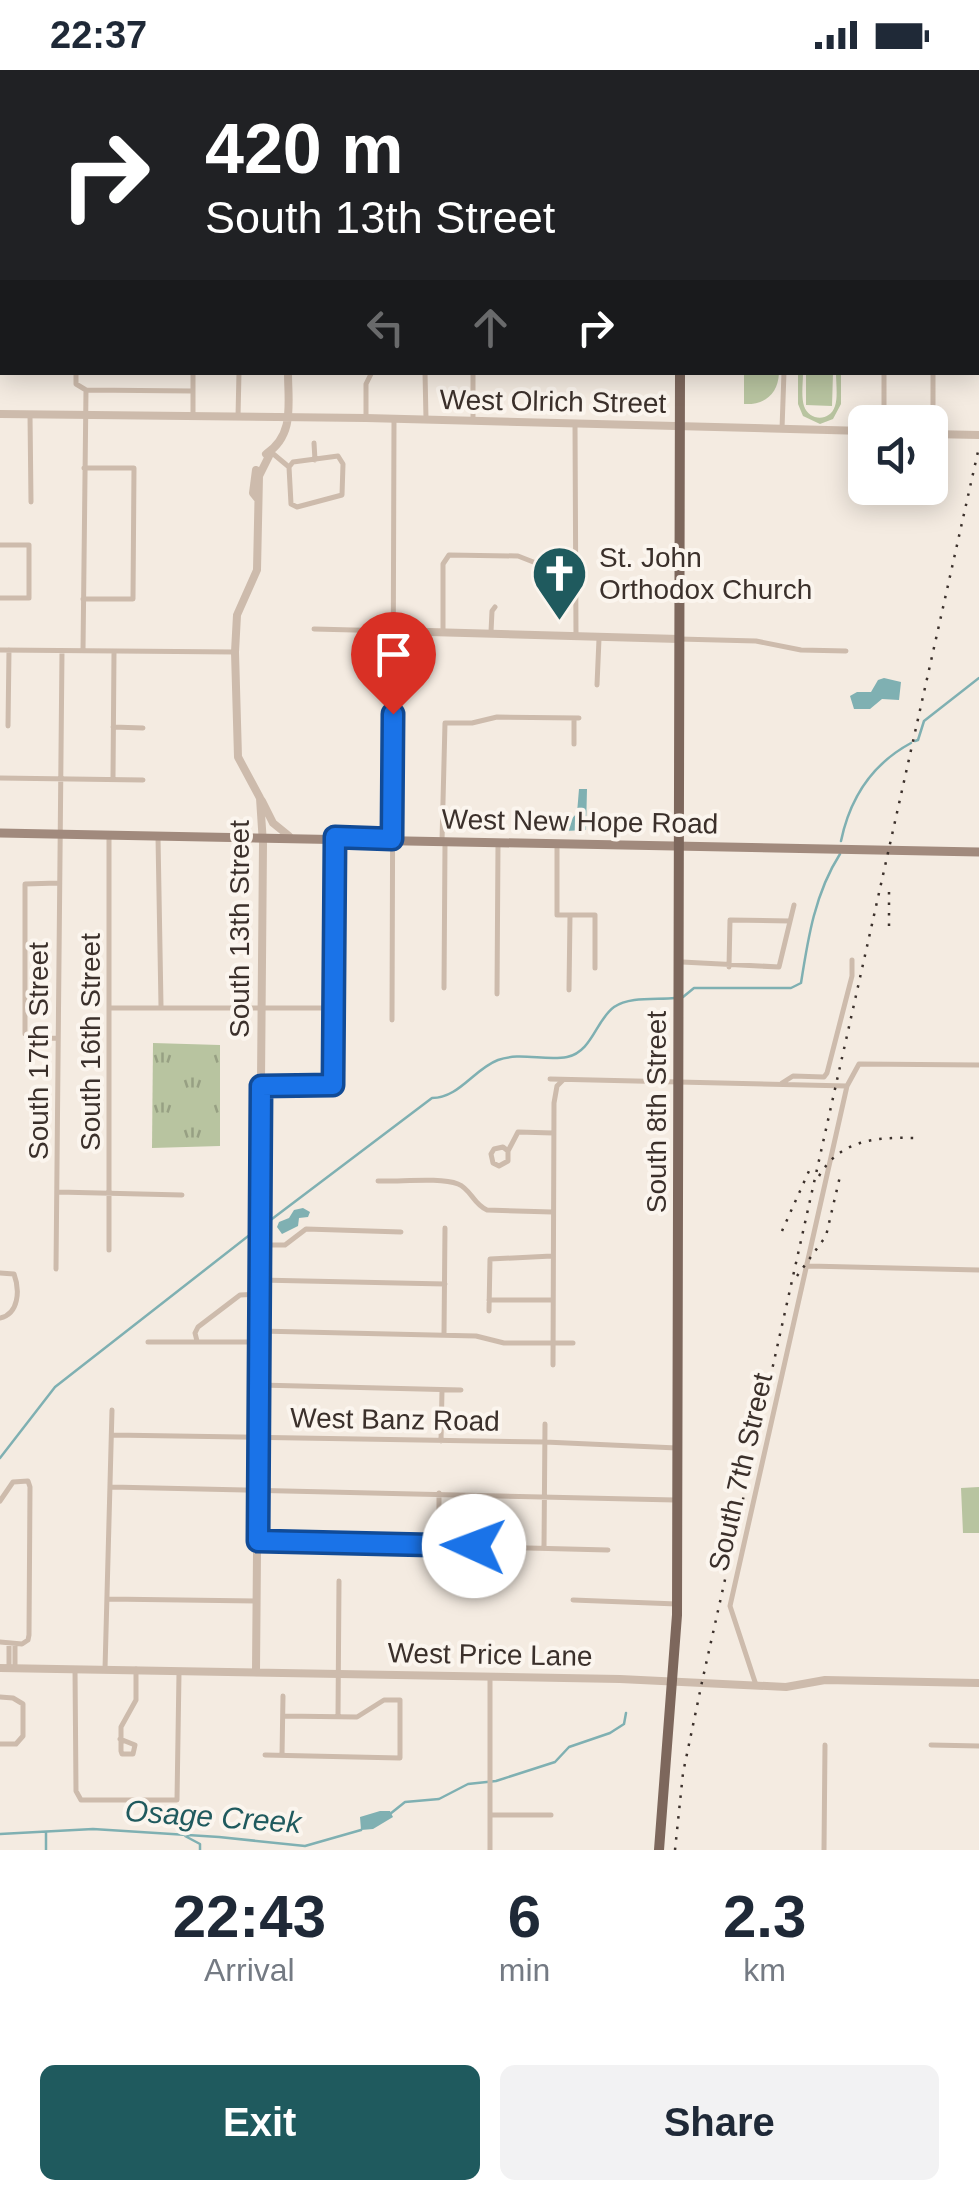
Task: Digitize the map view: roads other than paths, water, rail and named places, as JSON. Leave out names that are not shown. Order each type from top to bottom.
[{"type":"main road","name":"South 8th Street","points":[[660,1850],[677,1604],[680,375]]},
{"type":"main road","name":"West New Hope Road","points":[[0,832],[979,852]]},
{"type":"street","points":[[76,375],[76,384],[86,390],[193,391]]},
{"type":"street","points":[[193,375],[193,416]]},
{"type":"street","points":[[238,417],[239,375]]},
{"type":"street","name":"South 13th Street","points":[[256,1672],[262,836],[260,798],[238,757],[235,652],[237,616],[256,570],[254,477],[259,463],[284,439],[288,375]]},
{"type":"street","points":[[366,418],[366,384],[370,375]]},
{"type":"street","points":[[426,375],[426,420]]},
{"type":"street","points":[[473,375],[473,422]]},
{"type":"street","points":[[782,429],[784,375]]},
{"type":"street","points":[[884,375],[884,405]]},
{"type":"street","points":[[932,405],[933,375]]},
{"type":"street","points":[[82,651],[86,390]]},
{"type":"street","name":"West Olrich Street","points":[[0,414],[366,418],[848,431]]},
{"type":"street","points":[[30,415],[31,502]]},
{"type":"street","points":[[392,1020],[394,419]]},
{"type":"street","points":[[576,423],[576,638]]},
{"type":"street","points":[[948,434],[979,435]]},
{"type":"street","points":[[314,444],[314,460]]},
{"type":"street","points":[[271,452],[289,468]]},
{"type":"street","points":[[338,456],[344,464],[342,495],[297,507],[291,504],[289,468],[293,462],[338,456]]},
{"type":"street","points":[[84,468],[134,468],[133,599],[84,599]]},
{"type":"street","points":[[0,545],[30,545],[29,598],[0,598]]},
{"type":"street","points":[[443,634],[443,564],[449,556],[518,556],[540,566],[576,566]]},
{"type":"street","points":[[490,635],[495,608]]},
{"type":"street","points":[[314,629],[756,641],[802,650],[846,651]]},
{"type":"street","points":[[597,685],[599,639]]},
{"type":"street","points":[[0,650],[235,652]]},
{"type":"street","points":[[8,726],[9,650]]},
{"type":"street","name":"South 17th Street","points":[[56,1269],[62,651]]},
{"type":"street","points":[[112,778],[114,652]]},
{"type":"street","points":[[444,988],[445,723],[472,723],[497,717],[576,718],[574,744]]},
{"type":"street","points":[[113,727],[143,728]]},
{"type":"street","points":[[0,778],[143,780]]},
{"type":"street","points":[[260,798],[273,823],[289,836]]},
{"type":"street","name":"South 16th Street","points":[[109,833],[110,1250]]},
{"type":"street","points":[[158,834],[160,1007]]},
{"type":"street","points":[[261,1086],[333,1085],[335,837]]},
{"type":"street","points":[[497,994],[498,842]]},
{"type":"street","points":[[557,842],[556,915],[595,915],[595,968]]},
{"type":"street","points":[[57,1038],[32,1039],[25,1034],[25,884],[58,883]]},
{"type":"street","points":[[678,962],[779,967],[794,905]]},
{"type":"street","points":[[569,990],[570,915]]},
{"type":"street","points":[[729,967],[730,920],[790,921]]},
{"type":"street","points":[[782,1083],[793,1076],[824,1077],[827,1073],[852,976],[852,960]]},
{"type":"street","points":[[110,1008],[334,1008]]},
{"type":"street","name":"South 7th Street","points":[[756,1685],[730,1606],[847,1086],[855,1067],[875,1062],[979,1065]]},
{"type":"street","points":[[550,1079],[847,1086]]},
{"type":"street","points":[[553,1365],[554,1103],[557,1086],[563,1080]]},
{"type":"street","points":[[508,1150],[518,1132],[554,1133]]},
{"type":"street","points":[[378,1181],[455,1182],[486,1210],[552,1212]]},
{"type":"street","points":[[58,1192],[182,1195]]},
{"type":"street","points":[[444,1336],[445,1228]]},
{"type":"street","points":[[260,1245],[285,1245],[306,1229],[401,1232]]},
{"type":"street","points":[[489,1311],[490,1259],[552,1256]]},
{"type":"street","points":[[808,1266],[979,1270]]},
{"type":"street","points":[[0,1274],[16,1276],[16,1304],[12,1312],[0,1318]]},
{"type":"street","points":[[259,1280],[445,1284]]},
{"type":"street","points":[[198,1342],[198,1327],[240,1295],[259,1294]]},
{"type":"street","points":[[489,1300],[554,1300]]},
{"type":"street","points":[[259,1331],[573,1343]]},
{"type":"street","points":[[148,1342],[259,1342]]},
{"type":"street","points":[[259,1385],[461,1390]]},
{"type":"street","points":[[441,1441],[442,1390]]},
{"type":"street","points":[[105,1669],[112,1410]]},
{"type":"street","points":[[544,1548],[546,1424]]},
{"type":"street","name":"West Banz Road","points":[[112,1434],[677,1448]]},
{"type":"street","points":[[0,1500],[13,1482],[28,1481],[28,1640],[0,1642]]},
{"type":"street","points":[[111,1487],[678,1500]]},
{"type":"street","points":[[439,1493],[439,1545]]},
{"type":"street","points":[[258,1541],[608,1550]]},
{"type":"street","points":[[338,1716],[339,1581]]},
{"type":"street","points":[[107,1598],[257,1601]]},
{"type":"street","points":[[573,1600],[677,1604]]},
{"type":"street","points":[[8,1668],[12,1644]]},
{"type":"street","name":"West Price Lane","points":[[8,1668],[490,1676],[786,1688],[825,1680],[979,1683]]},
{"type":"street","points":[[75,1668],[77,1797],[82,1800],[177,1800],[179,1670]]},
{"type":"street","points":[[120,1739],[122,1722],[136,1700],[136,1669]]},
{"type":"street","points":[[490,1676],[490,1850]]},
{"type":"street","points":[[282,1755],[283,1696]]},
{"type":"street","points":[[0,1698],[20,1700],[23,1704],[20,1742],[0,1744]]},
{"type":"street","points":[[265,1755],[400,1758],[400,1700],[376,1704],[363,1716],[283,1716]]},
{"type":"street","points":[[824,1850],[825,1745]]},
{"type":"street","points":[[931,1745],[979,1746]]},
{"type":"street","points":[[490,1815],[551,1815]]},
{"type":"water","points":[[878,680],[901,682],[899,700],[882,699],[870,709],[854,709],[850,696],[871,692]]},
{"type":"water","points":[[579,789],[587,789],[586,830],[565,831],[577,813]]},
{"type":"water","points":[[303,1208],[310,1212],[308,1217],[299,1218],[298,1226],[282,1234],[277,1227],[279,1222]]},
{"type":"water","points":[[390,1811],[393,1817],[373,1829],[361,1830],[360,1817]]},
{"type":"waterway","points":[[915,741],[924,721],[979,678]]},
{"type":"waterway","points":[[841,841],[850,810],[865,784],[885,761],[911,743]]},
{"type":"waterway","points":[[683,997],[694,988],[791,988],[801,983],[819,900],[840,854]]},
{"type":"waterway","points":[[264,1225],[432,1098],[450,1093],[489,1064],[515,1057],[567,1057],[582,1049],[614,1007],[636,1000],[675,998]]},
{"type":"waterway","points":[[0,1458],[55,1387],[256,1230]]},
{"type":"waterway","name":"Osage Creek","points":[[390,1814],[405,1802],[439,1799],[468,1784],[496,1781],[555,1762],[569,1747],[624,1724],[626,1713]]},
{"type":"waterway","name":"Osage Creek","points":[[0,1834],[93,1829],[305,1846],[361,1830]]},
{"type":"waterway","points":[[46,1832],[46,1850]]},
{"type":"waterway","points":[[185,1836],[200,1844],[200,1850]]},
{"type":"railway","points":[[675,1850],[683,1773],[702,1682],[979,447]]},
{"type":"railway","points":[[889,889],[889,926]]},
{"type":"railway","points":[[819,1176],[837,1155],[860,1143],[914,1138]]},
{"type":"railway","points":[[782,1231],[809,1171]]},
{"type":"railway","points":[[797,1276],[826,1236],[841,1172]]},
{"type":"place","name":"St. John Orthodox Church","points":[[560,622]]}]
